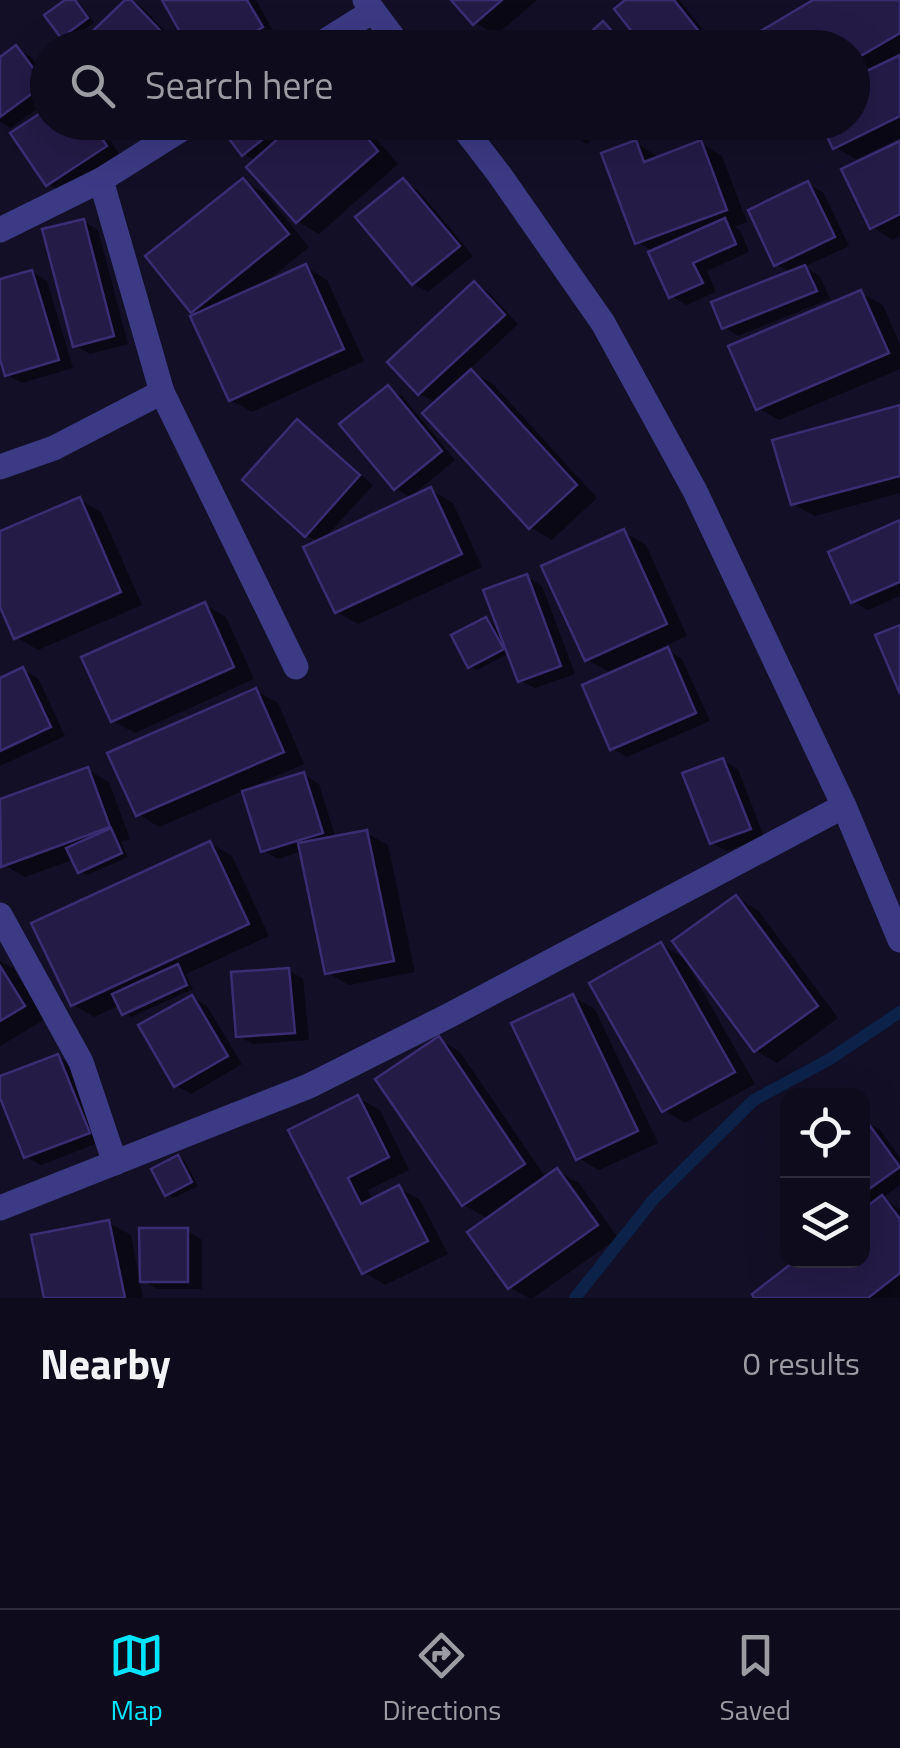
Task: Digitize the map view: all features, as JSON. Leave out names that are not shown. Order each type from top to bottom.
[{"type":"street","points":[[337,30],[369,5],[388,30]]},
{"type":"street","points":[[0,230],[101,180],[165,140]]},
{"type":"street","points":[[472,140],[602,323],[695,490],[844,806],[900,940]]},
{"type":"street","points":[[101,180],[162,392],[296,667]]},
{"type":"street","points":[[0,467],[54,448],[162,392]]},
{"type":"street","points":[[0,1208],[309,1086],[844,806]]},
{"type":"street","points":[[0,915],[82,1062],[116,1163]]},
{"type":"building","points":[[65,0],[75,0],[88,18],[72,30],[55,30],[44,15]]},
{"type":"building","points":[[125,0],[131,0],[160,30],[94,30]]},
{"type":"building","points":[[162,0],[247,0],[263,27],[258,30],[179,30]]},
{"type":"building","points":[[451,0],[502,0],[473,25]]},
{"type":"building","points":[[625,0],[674,0],[698,30],[631,30],[614,9]]},
{"type":"building","points":[[813,0],[900,0],[900,33],[870,50],[870,30],[762,30]]},
{"type":"building","points":[[603,21],[611,30],[593,30]]},
{"type":"building","points":[[16,45],[30,64],[30,95],[0,117],[0,57]]},
{"type":"building","points":[[900,55],[900,116],[870,131],[870,69]]},
{"type":"building","points":[[30,120],[30,140],[103,140],[107,146],[46,186],[10,133]]},
{"type":"building","points":[[230,140],[262,140],[242,156]]},
{"type":"building","points":[[277,140],[369,140],[378,151],[296,223],[246,167]]},
{"type":"building","points":[[636,140],[644,162],[701,140],[727,210],[635,244],[601,153]]},
{"type":"building","points":[[829,140],[851,140],[833,149]]},
{"type":"building","points":[[900,141],[900,214],[870,229],[841,169]]},
{"type":"building","points":[[243,178],[289,234],[191,313],[145,256]]},
{"type":"building","points":[[403,178],[460,246],[412,285],[355,217]]},
{"type":"building","points":[[808,181],[835,237],[774,266],[748,210]]},
{"type":"building","points":[[725,218],[736,244],[693,263],[703,283],[669,298],[648,252]]},
{"type":"building","points":[[84,219],[114,336],[73,347],[42,229]]},
{"type":"building","points":[[306,264],[344,349],[229,401],[190,316]]},
{"type":"building","points":[[805,265],[817,291],[722,329],[711,302]]},
{"type":"building","points":[[32,270],[59,360],[5,376],[0,359],[0,279]]},
{"type":"building","points":[[474,281],[505,315],[418,395],[387,362]]},
{"type":"building","points":[[861,290],[889,353],[756,410],[728,346]]},
{"type":"building","points":[[471,369],[577,485],[529,529],[422,413]]},
{"type":"building","points":[[388,385],[442,451],[394,490],[339,424]]},
{"type":"building","points":[[900,405],[900,476],[791,505],[772,440]]},
{"type":"building","points":[[297,419],[360,475],[305,537],[242,480]]},
{"type":"building","points":[[431,487],[462,554],[335,613],[303,547]]},
{"type":"building","points":[[80,497],[121,592],[14,639],[0,607],[0,531]]},
{"type":"building","points":[[900,520],[900,582],[851,603],[828,552]]},
{"type":"building","points":[[624,529],[667,624],[585,661],[541,566]]},
{"type":"building","points":[[527,574],[561,666],[518,682],[483,590]]},
{"type":"building","points":[[205,602],[234,667],[111,722],[81,657]]},
{"type":"building","points":[[486,617],[504,649],[468,668],[451,635]]},
{"type":"building","points":[[900,625],[900,694],[875,635]]},
{"type":"building","points":[[668,647],[696,713],[610,750],[582,685]]},
{"type":"building","points":[[23,667],[51,727],[0,751],[0,678]]},
{"type":"building","points":[[256,688],[284,752],[136,816],[107,753]]},
{"type":"building","points":[[723,758],[751,829],[710,844],[682,773]]},
{"type":"building","points":[[88,767],[110,827],[1,867],[0,799]]},
{"type":"building","points":[[304,772],[323,833],[261,852],[242,791]]},
{"type":"building","points":[[111,828],[122,853],[78,873],[66,848]]},
{"type":"building","points":[[367,830],[394,961],[325,974],[298,843]]},
{"type":"building","points":[[210,841],[249,924],[71,1006],[31,923]]},
{"type":"building","points":[[736,895],[818,1006],[754,1052],[672,941]]},
{"type":"building","points":[[661,942],[735,1072],[662,1112],[589,983]]},
{"type":"building","points":[[178,964],[187,985],[122,1015],[112,994]]},
{"type":"building","points":[[0,966],[25,1006],[0,1021]]},
{"type":"building","points":[[289,968],[295,1033],[236,1037],[231,972]]},
{"type":"building","points":[[573,994],[638,1131],[576,1160],[511,1023]]},
{"type":"building","points":[[192,995],[228,1056],[174,1087],[138,1025]]},
{"type":"building","points":[[439,1036],[525,1164],[462,1206],[375,1079]]},
{"type":"building","points":[[58,1054],[90,1133],[24,1158],[0,1098],[0,1076]]},
{"type":"building","points":[[358,1095],[389,1157],[348,1178],[361,1204],[399,1185],[428,1241],[362,1274],[288,1130]]},
{"type":"building","points":[[870,1126],[900,1167],[870,1188]]},
{"type":"building","points":[[178,1155],[192,1182],[165,1196],[151,1169]]},
{"type":"building","points":[[557,1168],[598,1225],[508,1289],[467,1232]]},
{"type":"building","points":[[882,1195],[900,1219],[900,1273],[868,1298],[754,1298],[752,1294],[786,1268],[870,1268],[870,1204]]},
{"type":"building","points":[[109,1220],[125,1298],[44,1298],[31,1235]]},
{"type":"building","points":[[139,1228],[188,1228],[188,1282],[140,1282]]},
{"type":"waterway","points":[[575,1298],[653,1200],[754,1100],[830,1059],[900,1012]]}]
